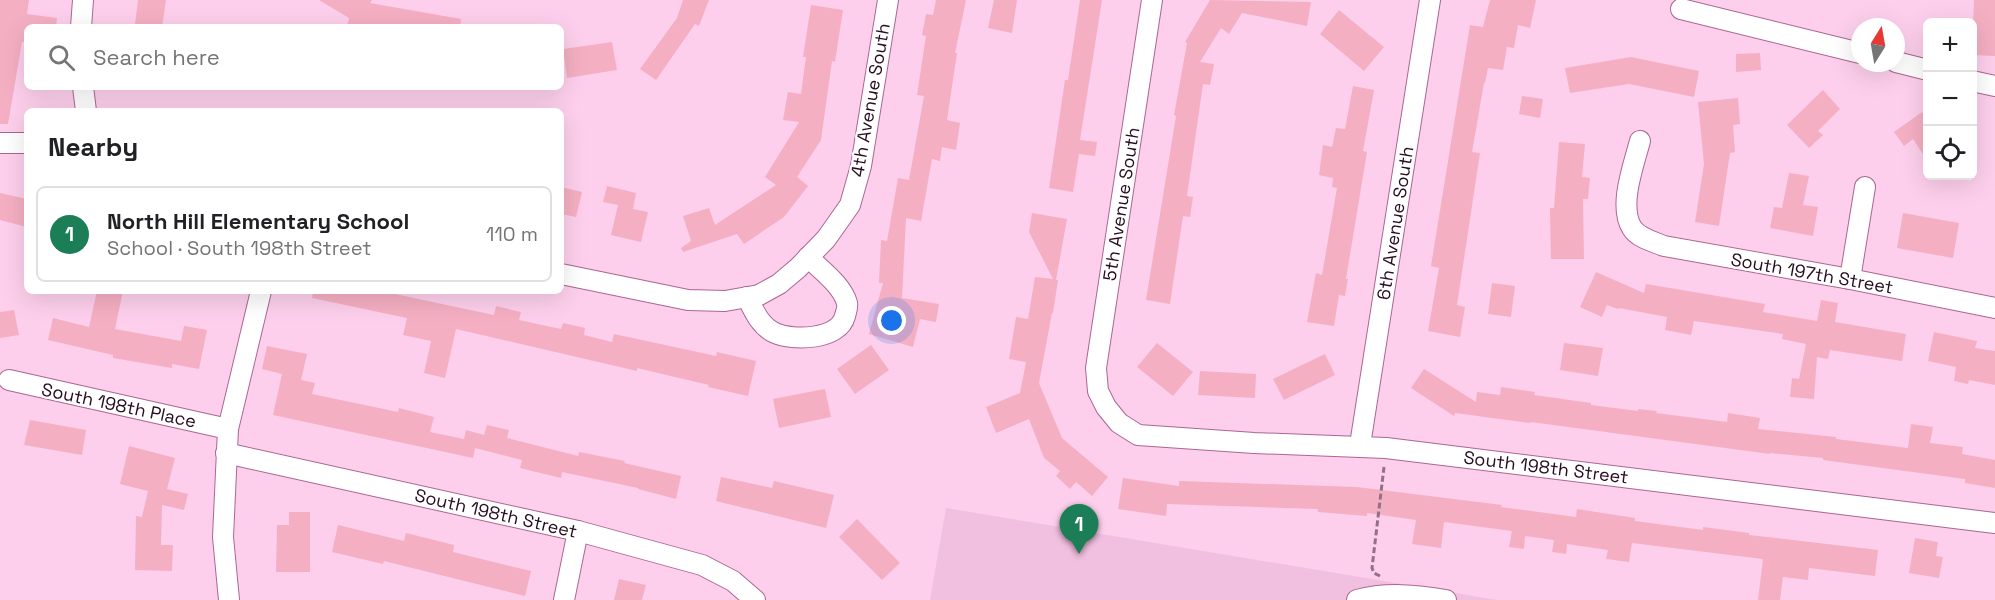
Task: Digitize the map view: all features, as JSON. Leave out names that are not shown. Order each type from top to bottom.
[{"type":"street","points":[[81,24],[83,0]]},
{"type":"street","name":"4th Avenue South","points":[[808,257],[826,239],[849,205],[861,166],[888,0]]},
{"type":"street","name":"5th Avenue South","points":[[1106,407],[1098,391],[1096,368],[1152,0]]},
{"type":"street","name":"6th Avenue South","points":[[1360,445],[1430,0]]},
{"type":"street","points":[[1681,9],[1851,51]]},
{"type":"street","points":[[1905,64],[1923,69]]},
{"type":"street","points":[[1977,82],[1995,86]]},
{"type":"street","points":[[83,90],[86,108]]},
{"type":"street","name":"South 197th Street","points":[[1640,141],[1626,199],[1627,215],[1632,230],[1646,239],[1664,246],[1850,279],[1995,308]]},
{"type":"street","points":[[0,143],[24,143]]},
{"type":"street","points":[[1850,279],[1865,187]]},
{"type":"street","points":[[564,275],[688,300],[725,301],[747,297],[759,295],[779,284],[808,257],[842,292],[848,305],[844,321],[836,328],[822,335],[805,338],[774,332],[758,320],[747,297]]},
{"type":"street","points":[[229,600],[223,537],[228,429],[260,294]]},
{"type":"street","name":"South 198th Place","points":[[9,380],[228,429]]},
{"type":"street","name":"South 198th Street","points":[[1106,407],[1119,423],[1138,435],[1254,443],[1360,445],[1995,523]]},
{"type":"street","name":"South 198th Street","points":[[226,453],[578,531],[702,565],[733,581],[755,600]]},
{"type":"street","points":[[564,600],[578,531]]},
{"type":"street","points":[[1357,600],[1390,595],[1422,596],[1446,600]]},
{"type":"path","points":[[1384,577],[1374,573],[1372,568],[1386,448]]},
{"type":"shaded area","points":[[946,508],[1497,600],[930,600]]},
{"type":"building","points":[[0,0],[29,0],[27,14],[57,18],[56,24],[24,24],[24,42],[22,42],[8,124],[0,124]]},
{"type":"building","points":[[138,0],[166,0],[162,24],[135,24]]},
{"type":"building","points":[[319,0],[372,0],[370,3],[461,19],[460,24],[348,24],[349,18]]},
{"type":"building","points":[[683,0],[709,0],[699,26],[695,24],[656,80],[640,69],[677,18]]},
{"type":"building","points":[[936,0],[966,0],[955,53],[957,53],[947,120],[960,123],[956,150],[942,147],[940,161],[932,159],[921,221],[906,218],[902,298],[939,304],[936,322],[920,319],[913,347],[869,334],[883,283],[879,283],[881,240],[887,241],[898,178],[909,180],[924,96],[917,95],[926,36],[922,35],[926,14],[933,15]]},
{"type":"building","points":[[994,0],[1017,0],[1012,33],[988,28]]},
{"type":"building","points":[[1080,0],[1102,0],[1080,140],[1097,142],[1095,156],[1079,154],[1073,192],[1049,188]]},
{"type":"building","points":[[1210,0],[1311,2],[1307,26],[1242,13],[1229,34],[1221,28],[1200,62],[1214,64],[1210,85],[1203,84],[1187,196],[1193,197],[1190,217],[1183,216],[1170,304],[1146,300],[1176,116],[1174,115],[1187,43],[1185,42]]},
{"type":"building","points":[[1490,0],[1536,0],[1530,28],[1518,25],[1514,48],[1507,47],[1503,70],[1488,68],[1484,83],[1472,152],[1480,153],[1457,305],[1465,307],[1460,337],[1428,331],[1439,268],[1431,266],[1470,25],[1483,27]]},
{"type":"building","points":[[1974,0],[1995,0],[1995,56],[1977,55],[1977,18],[1973,18]]},
{"type":"building","points":[[811,5],[843,10],[835,62],[832,61],[821,140],[797,177],[808,186],[784,217],[744,244],[737,234],[683,252],[681,248],[691,241],[683,216],[709,208],[715,225],[776,185],[765,177],[799,122],[783,120],[788,92],[801,94],[806,57],[803,57]]},
{"type":"building","points":[[1339,10],[1384,47],[1364,71],[1320,34]]},
{"type":"building","points":[[612,42],[617,70],[567,78],[564,49]]},
{"type":"building","points":[[1760,53],[1761,70],[1736,72],[1736,54]]},
{"type":"building","points":[[1631,57],[1699,71],[1694,97],[1629,84],[1570,93],[1565,68]]},
{"type":"building","points":[[1353,86],[1374,90],[1363,151],[1367,152],[1346,279],[1348,279],[1345,296],[1339,295],[1334,326],[1307,322],[1316,273],[1322,275],[1337,188],[1332,187],[1333,178],[1319,175],[1323,145],[1332,147],[1336,128],[1345,129]]},
{"type":"building","points":[[1823,90],[1840,109],[1818,131],[1823,135],[1809,148],[1787,125]]},
{"type":"building","points":[[1522,96],[1543,99],[1540,118],[1519,114]]},
{"type":"building","points":[[1738,98],[1740,124],[1733,125],[1735,152],[1730,153],[1719,226],[1695,222],[1704,164],[1698,102]]},
{"type":"building","points":[[1922,112],[1923,154],[1913,139],[1904,146],[1894,132]]},
{"type":"building","points":[[1559,142],[1585,144],[1582,177],[1590,178],[1588,199],[1583,199],[1584,259],[1551,259],[1550,208],[1554,208]]},
{"type":"building","points":[[1789,173],[1809,176],[1803,205],[1818,207],[1813,236],[1770,228],[1774,207],[1782,208]]},
{"type":"building","points":[[607,186],[636,193],[633,209],[648,212],[641,242],[611,235],[618,205],[603,202]]},
{"type":"building","points":[[564,188],[582,192],[576,217],[564,215]]},
{"type":"building","points":[[0,193],[24,198],[24,226],[0,220]]},
{"type":"building","points":[[1032,213],[1067,219],[1056,280],[1058,280],[1053,313],[1039,383],[1062,438],[1108,477],[1092,496],[1076,482],[1070,489],[1056,476],[1060,471],[1044,458],[1029,419],[996,433],[986,407],[1020,393],[1026,362],[1009,359],[1016,317],[1028,319],[1035,277],[1053,279],[1029,232]]},
{"type":"building","points":[[1903,213],[1959,223],[1953,258],[1897,248]]},
{"type":"building","points":[[1596,272],[1644,293],[1646,284],[1765,304],[1763,312],[1817,321],[1821,300],[1838,303],[1835,322],[1906,334],[1902,361],[1830,350],[1828,359],[1817,357],[1814,399],[1790,397],[1792,378],[1799,379],[1806,344],[1782,339],[1783,334],[1694,321],[1691,335],[1665,330],[1667,317],[1607,305],[1602,317],[1580,307]]},
{"type":"building","points":[[1492,283],[1515,286],[1511,317],[1488,314]]},
{"type":"building","points":[[96,294],[122,294],[115,329],[181,341],[184,326],[207,330],[199,369],[172,364],[172,368],[113,358],[113,355],[48,340],[53,318],[89,327]]},
{"type":"building","points":[[313,294],[395,294],[494,315],[496,306],[521,312],[519,320],[561,329],[563,323],[585,328],[584,335],[612,342],[614,334],[716,356],[717,352],[756,361],[748,396],[637,368],[637,371],[456,329],[445,378],[424,373],[431,341],[403,335],[407,318],[312,298]]},
{"type":"building","points":[[14,310],[19,335],[0,338],[0,312]]},
{"type":"building","points":[[1934,332],[1977,341],[1975,348],[1995,351],[1995,385],[1969,380],[1968,384],[1954,381],[1956,367],[1928,361]]},
{"type":"building","points":[[1157,343],[1193,372],[1173,396],[1137,367]]},
{"type":"building","points":[[1564,343],[1603,348],[1598,376],[1560,370]]},
{"type":"building","points":[[871,345],[889,370],[855,394],[837,369]]},
{"type":"building","points":[[267,346],[307,354],[301,380],[315,383],[312,394],[398,412],[399,408],[434,417],[430,432],[464,439],[466,430],[484,435],[487,425],[509,430],[507,438],[578,456],[579,452],[625,461],[624,463],[681,476],[676,499],[638,488],[562,472],[561,478],[520,468],[522,460],[475,448],[473,458],[273,415],[282,374],[262,369]]},
{"type":"building","points":[[1325,354],[1335,375],[1284,400],[1273,379]]},
{"type":"building","points":[[1424,369],[1476,402],[1477,392],[1500,395],[1501,387],[1535,392],[1534,395],[1591,403],[1591,405],[1657,411],[1656,413],[1727,422],[1728,413],[1760,418],[1758,429],[1836,437],[1836,439],[1908,448],[1911,424],[1933,427],[1930,443],[1963,447],[1962,454],[1995,460],[1995,488],[1965,483],[1965,479],[1823,460],[1823,458],[1770,454],[1455,413],[1454,416],[1411,388]]},
{"type":"building","points":[[1200,371],[1256,374],[1255,398],[1198,395]]},
{"type":"building","points":[[825,389],[831,417],[779,428],[773,399]]},
{"type":"building","points":[[30,420],[86,430],[82,455],[24,445]]},
{"type":"building","points":[[129,446],[175,458],[167,489],[188,494],[184,510],[162,505],[161,545],[173,545],[172,571],[135,570],[136,516],[142,517],[148,491],[120,484]]},
{"type":"building","points":[[721,477],[772,488],[774,481],[834,495],[826,528],[716,501]]},
{"type":"building","points":[[1123,478],[1179,486],[1179,481],[1357,487],[1502,505],[1501,507],[1576,517],[1577,509],[1635,518],[1635,521],[1703,530],[1703,527],[1749,533],[1749,535],[1878,550],[1875,576],[1809,568],[1808,580],[1783,577],[1780,600],[1758,600],[1763,559],[1632,543],[1629,562],[1606,559],[1608,550],[1567,544],[1566,554],[1552,552],[1554,540],[1525,536],[1524,549],[1509,547],[1512,531],[1444,522],[1441,548],[1412,544],[1416,520],[1367,513],[1367,516],[1318,512],[1318,509],[1167,504],[1166,516],[1118,509]]},
{"type":"building","points":[[289,512],[310,512],[310,572],[276,572],[277,525],[289,525]]},
{"type":"building","points":[[857,519],[900,563],[882,580],[839,537]]},
{"type":"building","points":[[338,525],[404,541],[406,533],[454,545],[453,552],[531,571],[525,596],[384,561],[383,564],[332,552]]},
{"type":"building","points":[[1915,538],[1938,542],[1936,556],[1943,557],[1939,578],[1909,573]]},
{"type":"building","points":[[619,579],[646,585],[642,600],[614,600]]},
{"type":"place","name":"North Hill Elementary School","points":[[1079,554]]}]
